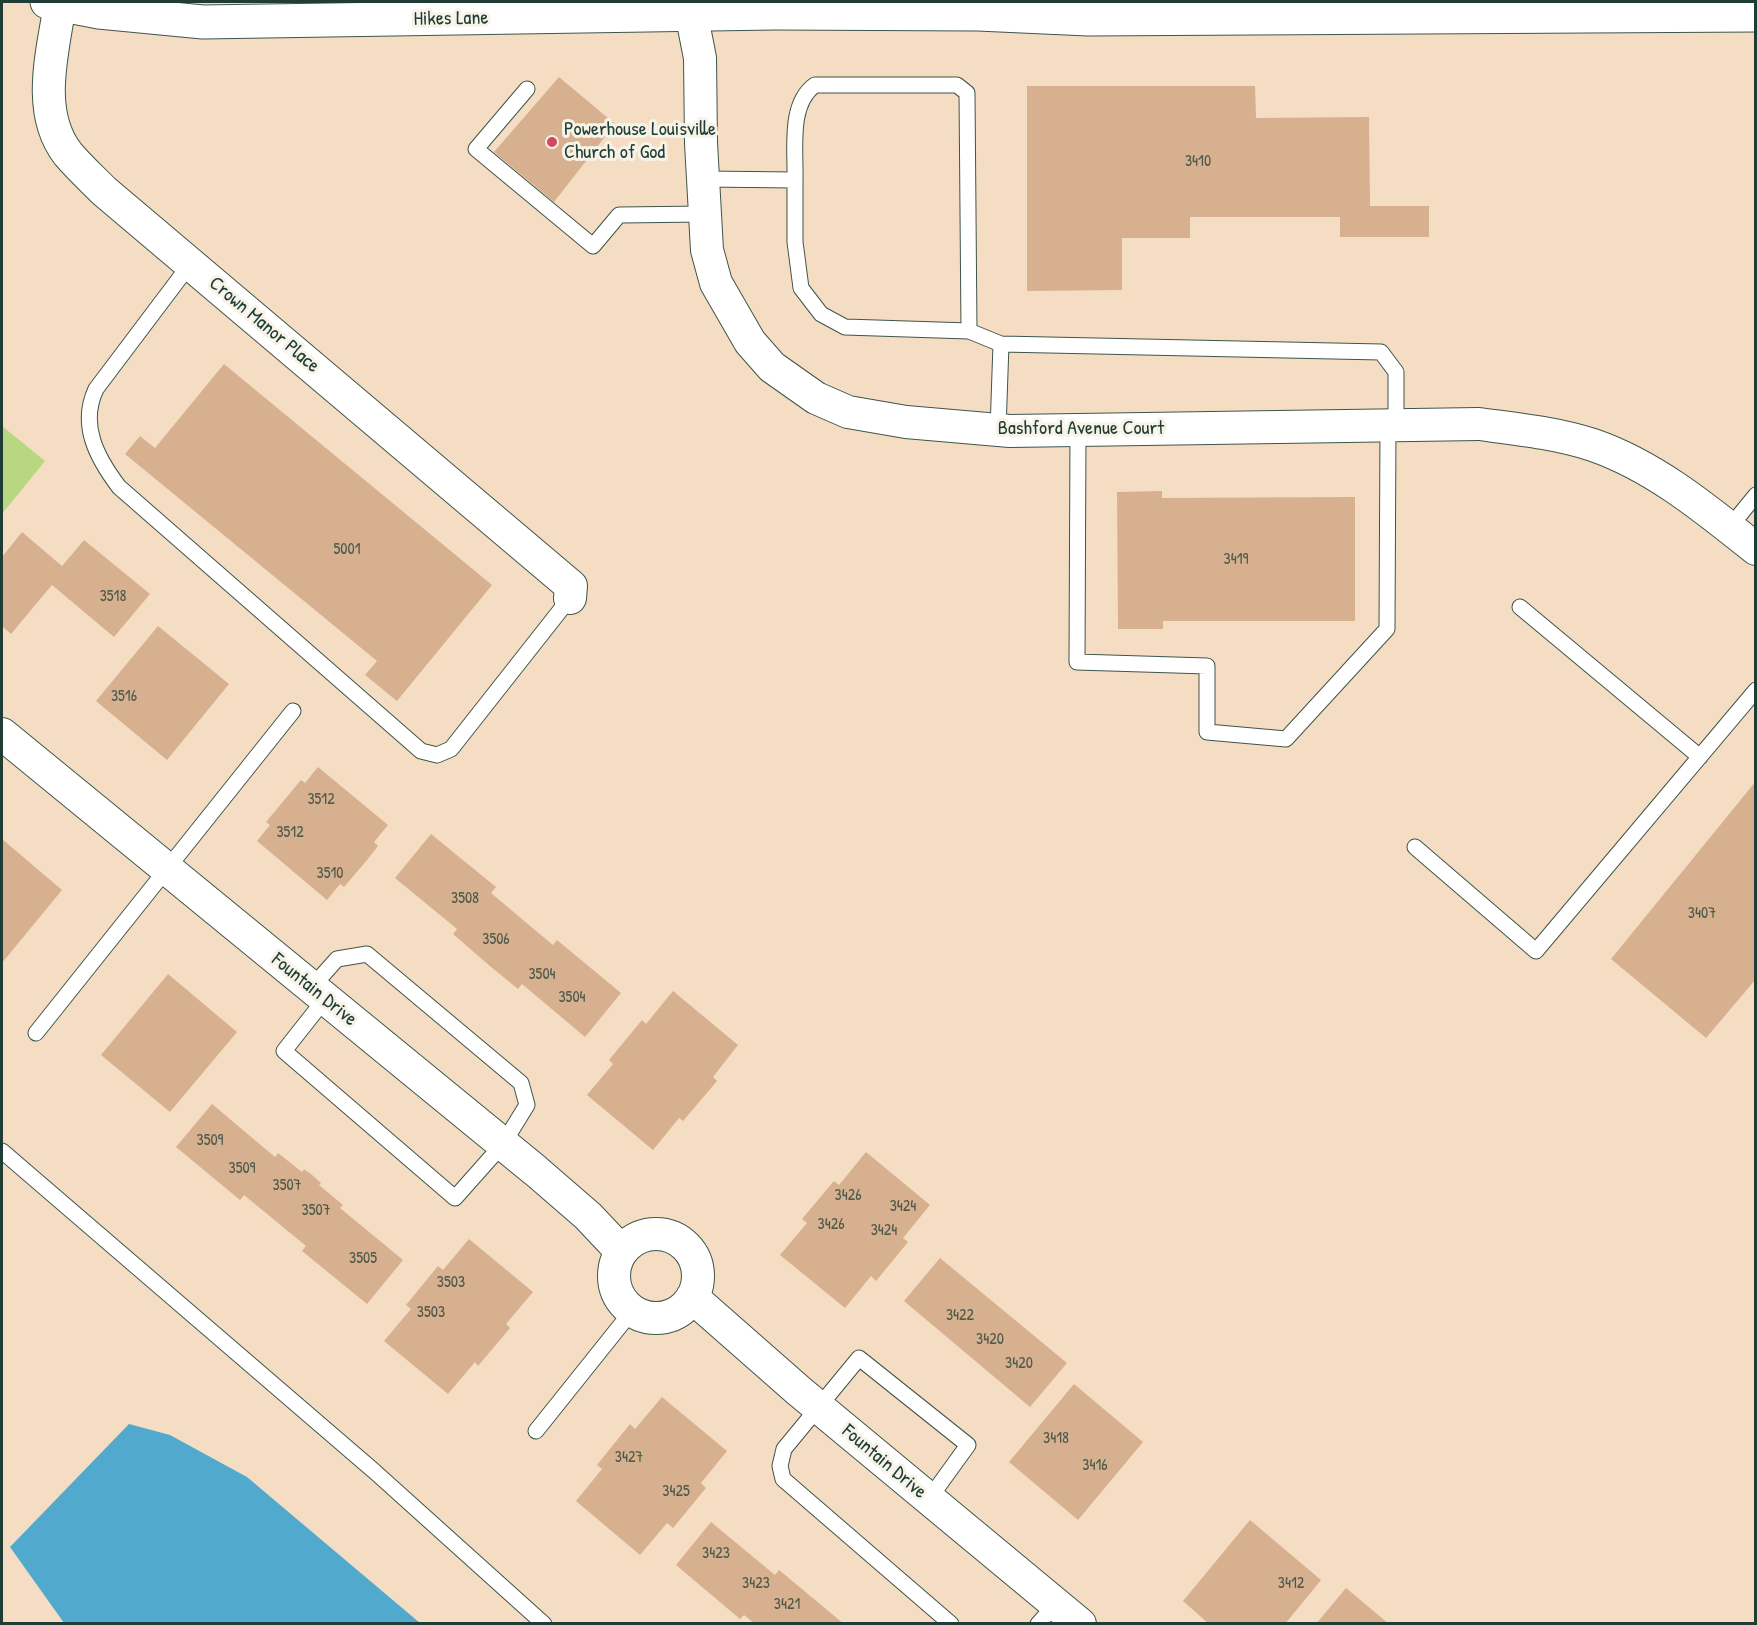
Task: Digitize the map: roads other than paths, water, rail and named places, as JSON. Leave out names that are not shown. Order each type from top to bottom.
[{"type":"street","name":"Hikes Lane","points":[[53,3],[99,12],[203,22],[690,8],[1088,19],[1755,15]]},
{"type":"street","name":"Crown Manor Place","points":[[53,3],[49,105],[57,133],[67,153],[104,191],[571,586],[570,598]]},
{"type":"street","name":"Bashford Avenue Court","points":[[690,8],[700,58],[707,250],[716,283],[750,342],[788,380],[816,398],[848,412],[906,422],[998,430],[1479,424],[1545,433],[1593,445],[1639,465],[1703,507],[1755,549]]},
{"type":"street","name":"Fountain Drive","points":[[6,745],[165,870],[503,1144],[588,1216],[621,1251]]},
{"type":"street","points":[[642,1235],[669,1235],[681,1241],[691,1252],[697,1265],[698,1279],[692,1297],[686,1306],[674,1314],[660,1318],[646,1317],[633,1311],[622,1302],[613,1277],[615,1263],[621,1251],[630,1241],[642,1235]]},
{"type":"street","name":"Fountain Drive","points":[[692,1297],[818,1407],[929,1499],[1047,1613],[1080,1623]]},
{"type":"lane","points":[[969,332],[967,93],[957,85],[815,85],[807,91],[799,105],[795,180],[795,242],[801,288],[821,314],[845,327],[969,332],[1001,344],[1381,352],[1396,372],[1392,425],[1387,629],[1286,739],[1207,732],[1207,666],[1077,662],[1078,430]]},
{"type":"lane","points":[[527,89],[476,149],[593,246],[619,215],[705,214]]},
{"type":"lane","points":[[703,179],[795,180]]},
{"type":"lane","points":[[191,263],[96,389],[90,402],[87,419],[91,437],[107,471],[128,495],[422,752],[436,755],[451,749],[570,598]]},
{"type":"lane","points":[[998,430],[1001,344]]},
{"type":"lane","points":[[1729,528],[1755,495]]},
{"type":"lane","points":[[1520,607],[1700,757]]},
{"type":"lane","points":[[1415,847],[1536,951],[1755,690]]},
{"type":"lane","points":[[36,1033],[293,711]]},
{"type":"lane","points":[[367,954],[521,1083],[527,1105],[503,1144],[455,1198],[284,1051],[338,959],[367,954]]},
{"type":"lane","points":[[2,1151],[374,1471],[544,1623]]},
{"type":"lane","points":[[536,1431],[633,1311]]},
{"type":"lane","points":[[929,1499],[968,1445],[859,1358],[784,1449],[780,1466],[783,1479],[951,1623]]},
{"type":"water","points":[[129,1424],[170,1435],[247,1477],[420,1623],[64,1623],[10,1547]]},
{"type":"place","name":"Powerhouse Louisville Church of God","points":[[552,142]]}]
